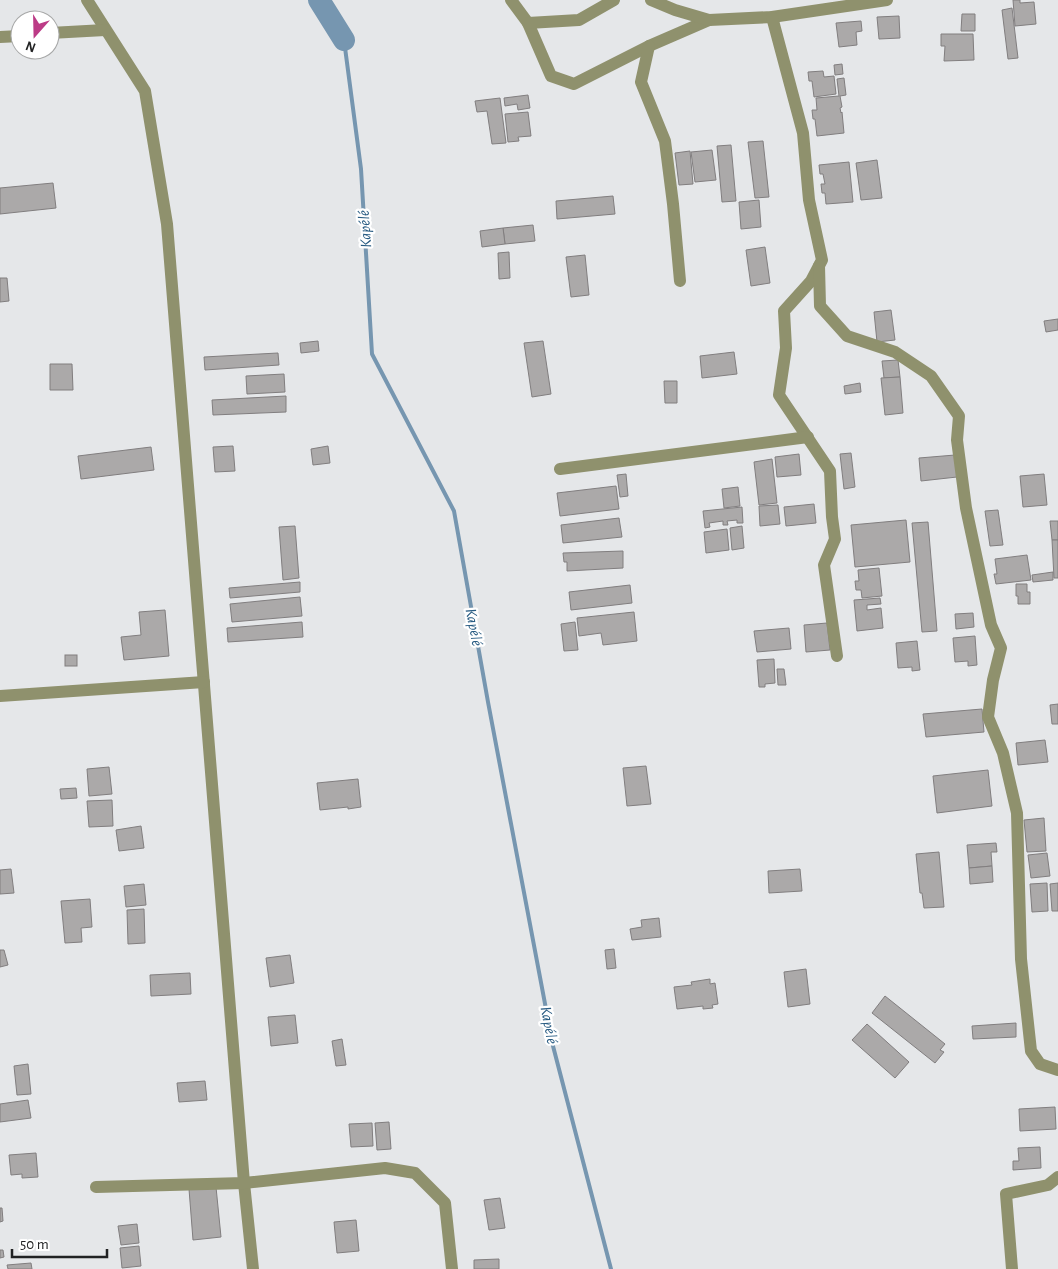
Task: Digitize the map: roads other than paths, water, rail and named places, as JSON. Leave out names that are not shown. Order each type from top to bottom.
[{"type":"street","points":[[87,0],[145,91],[167,224],[244,1183],[253,1269]]},
{"type":"street","points":[[511,0],[528,23],[551,76],[574,84],[649,46],[709,20]]},
{"type":"street","points":[[528,23],[579,20],[614,0]]},
{"type":"street","points":[[651,0],[675,10],[709,20],[772,17],[887,0]]},
{"type":"street","points":[[772,17],[803,134],[808,200],[822,260],[811,280],[784,311],[786,348],[779,396],[830,472],[835,539],[824,565],[837,656]]},
{"type":"street","points":[[60,33],[105,30]]},
{"type":"street","points":[[649,46],[641,82],[665,141],[680,282]]},
{"type":"street","points":[[819,266],[820,306],[848,336],[895,352],[931,376],[959,416],[957,440],[966,508],[991,625],[1001,648],[993,680],[988,717],[1003,753],[1017,814],[1021,959],[1031,1050],[1040,1064],[1058,1070]]},
{"type":"street","points":[[560,469],[808,437]]},
{"type":"street","points":[[0,696],[204,682]]},
{"type":"street","points":[[96,1187],[244,1183],[385,1168],[415,1173],[445,1202],[452,1269]]},
{"type":"street","points":[[1012,1269],[1006,1194],[1048,1185],[1058,1177]]},
{"type":"waterway","name":"Kapélé","points":[[319,0],[344,40]]},
{"type":"waterway","name":"Kapélé","points":[[344,40],[361,169],[372,354],[454,511],[553,1046],[611,1269]]}]
